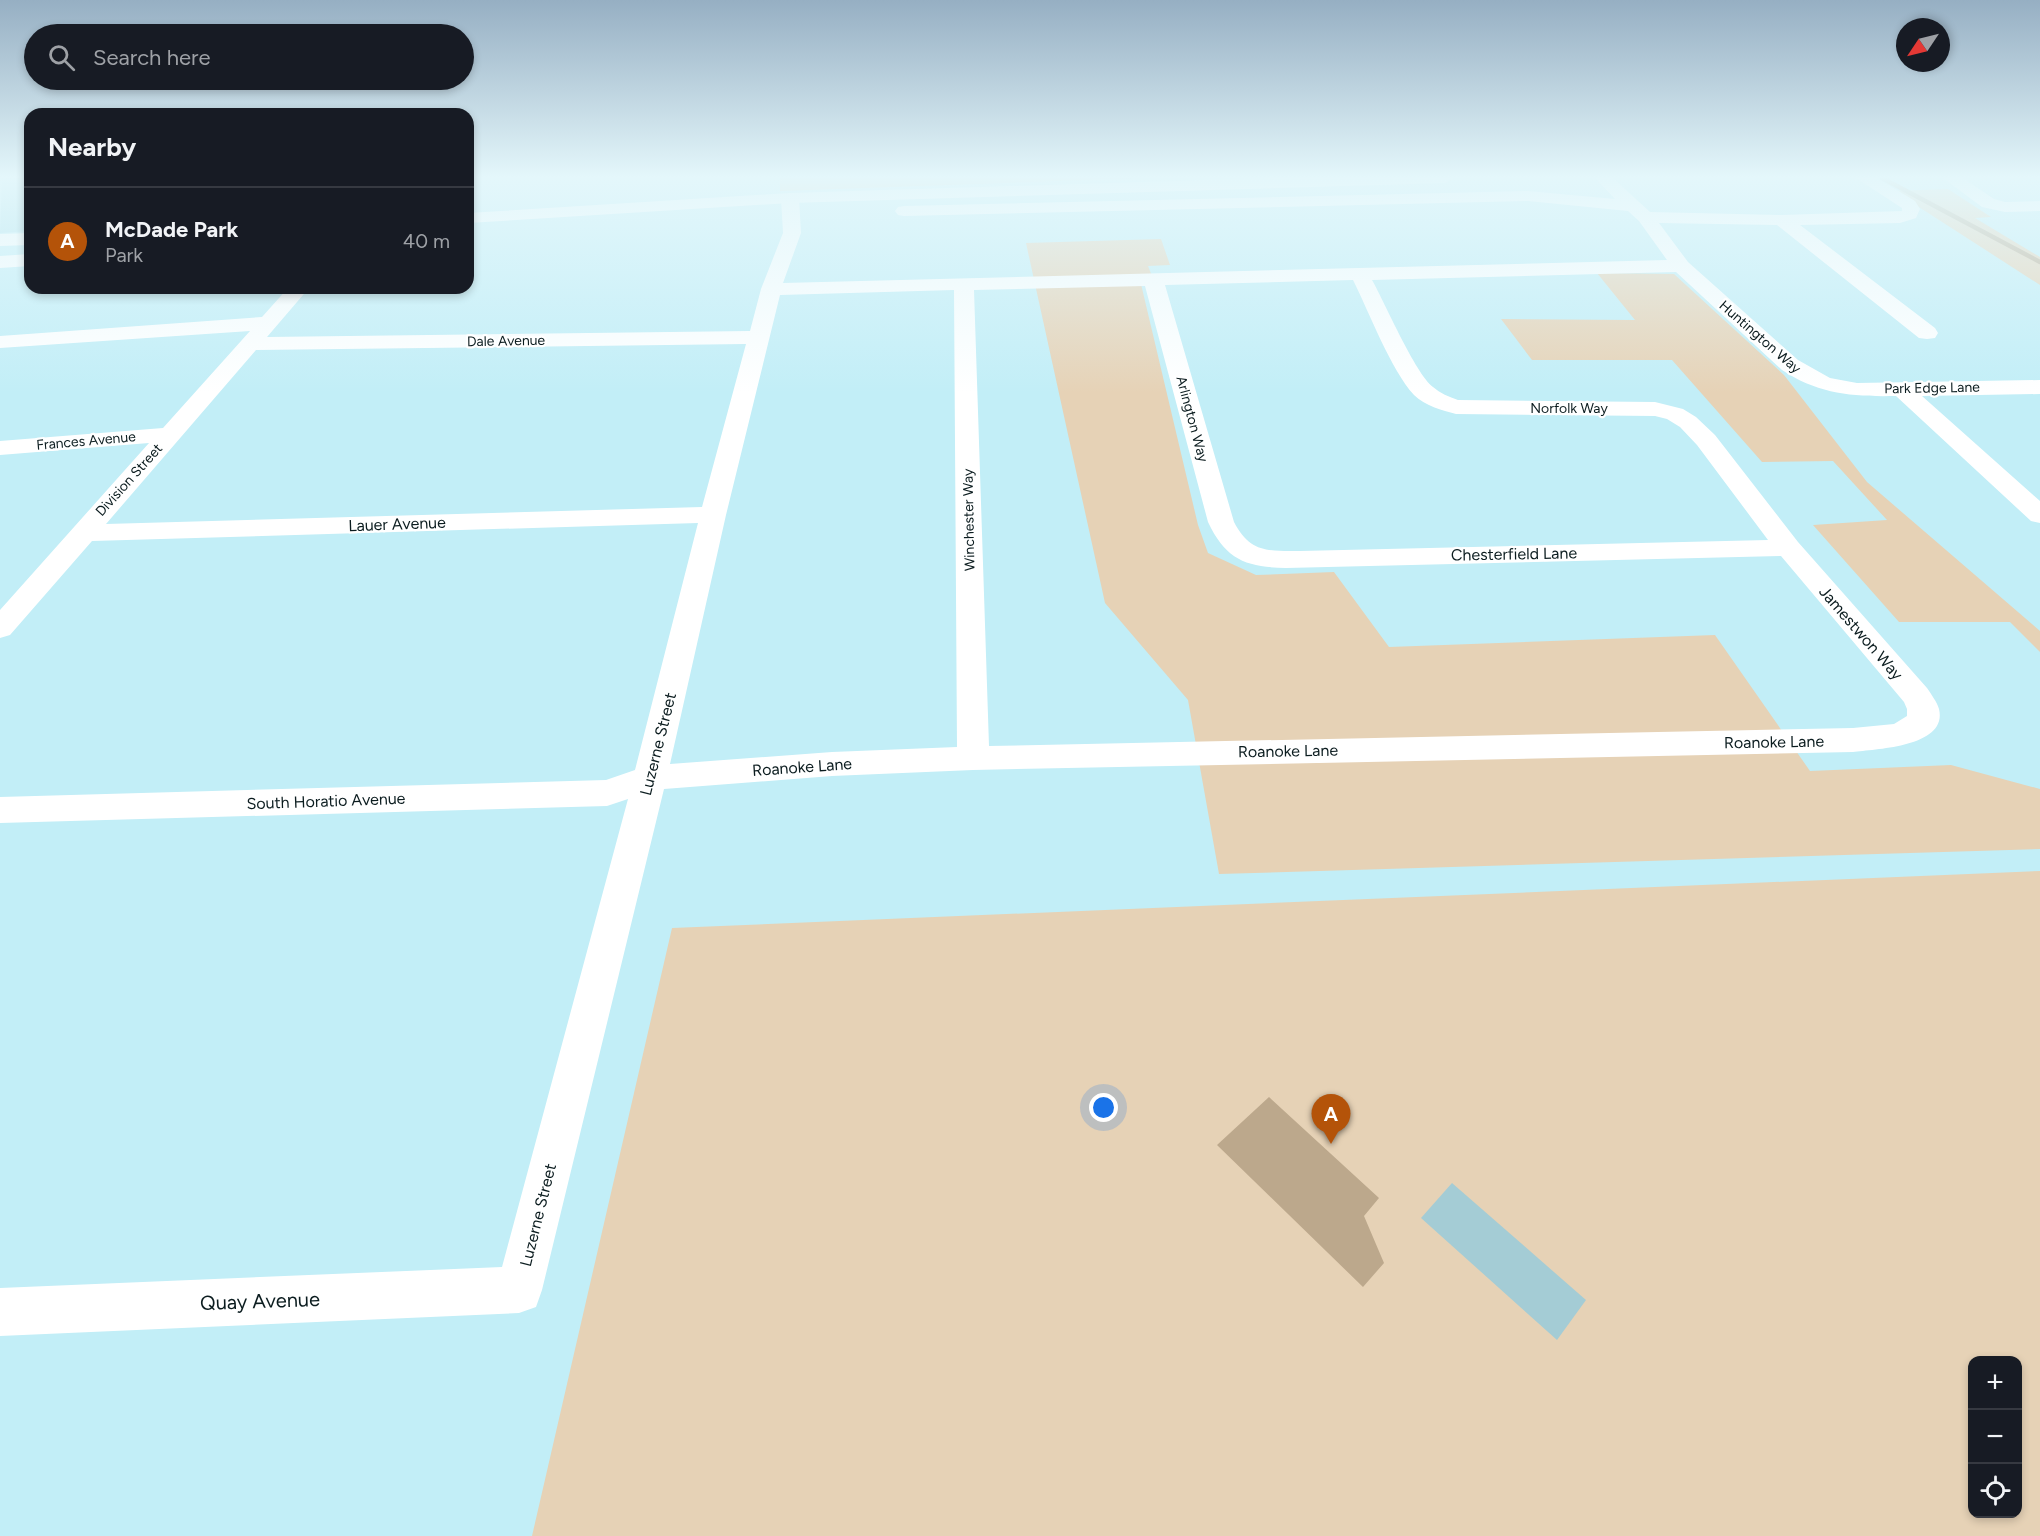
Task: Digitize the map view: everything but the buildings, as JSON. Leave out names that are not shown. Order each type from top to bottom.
[{"type":"street","name":"Luzerne Street","points":[[519,1290],[650,778],[713,515],[771,289],[786,250]]},
{"type":"street","name":"Huntington Way","points":[[1669,250],[1681,266],[1790,365],[1806,377],[1825,384]]},
{"type":"street","points":[[1820,250],[1927,333]]},
{"type":"street","points":[[0,262],[24,260]]},
{"type":"street","points":[[771,289],[1681,266]]},
{"type":"street","name":"Norfolk Way","points":[[1359,273],[1410,373],[1423,391],[1438,401],[1456,407],[1655,409],[1675,414],[1688,422],[1706,440],[1788,548]]},
{"type":"street","name":"Arlington Way","points":[[1154,280],[1221,522],[1227,538],[1241,552]]},
{"type":"street","name":"Winchester Way","points":[[964,283],[973,758]]},
{"type":"street","name":"Division Street","points":[[0,628],[294,294]]},
{"type":"street","name":"Dale Avenue","points":[[0,342],[260,334],[760,338]]},
{"type":"street","name":"Park Edge Lane","points":[[1825,384],[1857,390],[2040,387]]},
{"type":"street","points":[[1900,388],[2040,515]]},
{"type":"street","name":"Frances Avenue","points":[[0,448],[172,434]]},
{"type":"street","name":"Lauer Avenue","points":[[82,533],[713,515]]},
{"type":"street","name":"Chesterfield Lane","points":[[1241,552],[1265,559],[1300,559],[1788,548]]},
{"type":"street","name":"Jamestwon Way","points":[[1788,548],[1916,696],[1923,709],[1922,722]]},
{"type":"street","name":"Roanoke Lane","points":[[650,778],[832,764],[973,758],[1853,740],[1901,735],[1922,722]]},
{"type":"street","name":"South Horatio Avenue","points":[[0,810],[607,793],[650,778]]},
{"type":"street","name":"Quay Avenue","points":[[0,1312],[519,1290]]},
{"type":"shaded area","points":[[1027,250],[1165,250],[1170,265],[1148,266],[1152,276],[1141,284],[1198,525],[1208,553],[1256,575],[1334,572],[1389,647],[1715,635],[1810,771],[1951,765],[2040,789],[2040,849],[1219,874],[1188,700],[1105,603]]},
{"type":"shaded area","points":[[1985,250],[2028,250],[2040,257],[2040,285]]},
{"type":"shaded area","points":[[1597,273],[1674,274],[1784,375],[1867,482],[2040,631],[2040,652],[2010,622],[1899,622],[1813,525],[1887,520],[1833,461],[1762,462],[1672,360],[1532,360],[1501,319],[1635,320]]},
{"type":"shaded area","points":[[2040,871],[2040,1536],[532,1536],[672,928]]},
{"type":"shaded area","points":[[1269,1097],[1379,1198],[1364,1216],[1384,1263],[1363,1287],[1217,1145]]},
{"type":"waterway","points":[[2017,250],[2040,262]]},
{"type":"place","name":"McDade Park","points":[[1331,1144]]}]
